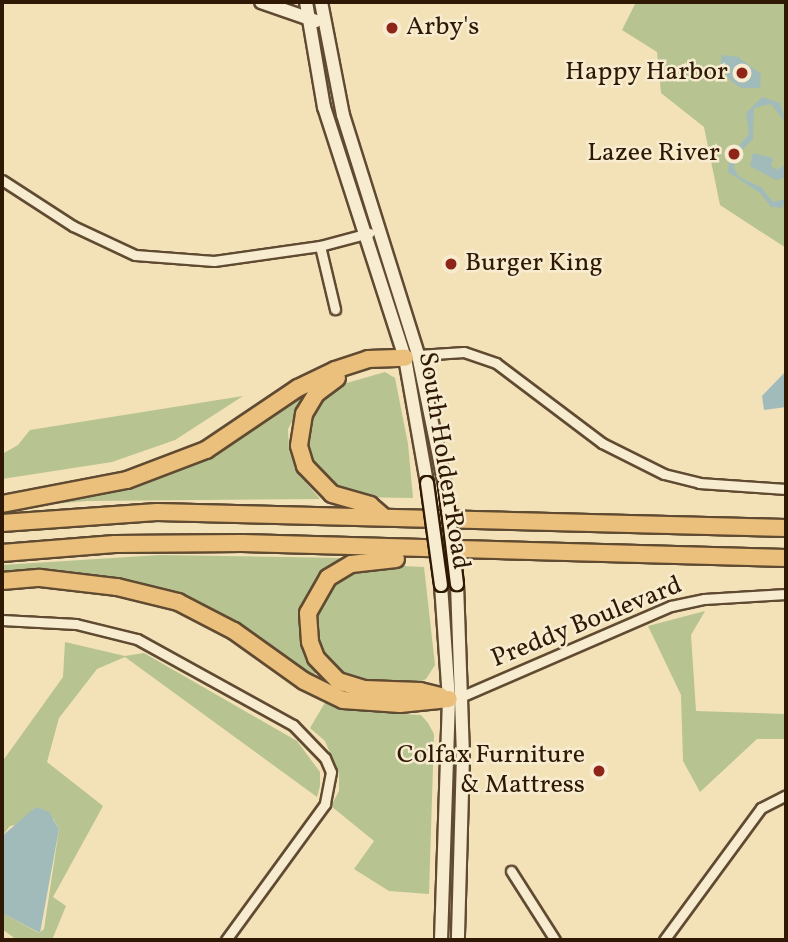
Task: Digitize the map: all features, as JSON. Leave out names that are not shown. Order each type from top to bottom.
[{"type":"highway","points":[[2,504],[127,480],[206,450],[298,388],[335,370],[368,359],[412,356]]},
{"type":"highway","points":[[384,517],[370,505],[332,494],[315,480],[299,446],[301,425],[311,401],[329,382],[412,356]]},
{"type":"highway","points":[[2,523],[157,512],[786,528]]},
{"type":"highway","points":[[2,553],[114,544],[229,543],[786,558]]},
{"type":"highway","points":[[454,551],[432,558],[351,564],[321,585],[308,613],[307,629],[316,659],[338,681],[365,689],[420,691],[456,698]]},
{"type":"highway","points":[[2,581],[66,581],[178,602],[234,631],[304,681],[343,699],[400,704],[456,698]]},
{"type":"main road","points":[[261,2],[323,23]]},
{"type":"main road","name":"South Holden Road","points":[[306,2],[324,107],[363,235],[412,356],[456,698],[441,940]]},
{"type":"main road","name":"South Holden Road","points":[[321,2],[343,114],[380,230],[445,485],[457,584],[458,940]]},
{"type":"street","points":[[2,180],[73,226],[135,255],[214,261],[320,246],[380,230]]},
{"type":"street","points":[[320,246],[335,310]]},
{"type":"street","points":[[412,356],[464,352],[496,363],[602,443],[664,474],[699,483],[786,489]]},
{"type":"street","name":"Preddy Boulevard","points":[[456,698],[671,606],[704,598],[786,594]]},
{"type":"street","points":[[2,620],[76,624],[137,639],[293,725],[325,758],[331,772],[325,804],[226,940]]},
{"type":"street","points":[[664,940],[761,808],[786,795]]},
{"type":"street","points":[[511,871],[555,940]]},
{"type":"green space","points":[[636,2],[786,2],[786,248],[720,205],[704,127],[661,93],[657,52],[622,30]]},
{"type":"green space","points":[[385,372],[395,378],[408,444],[413,498],[355,497],[318,475],[303,436],[318,400],[333,387]]},
{"type":"green space","points":[[308,392],[288,429],[289,450],[296,471],[320,499],[87,501],[19,507],[140,481],[293,395]]},
{"type":"green space","points":[[243,396],[175,440],[112,462],[2,479],[4,453],[18,445],[30,430]]},
{"type":"green space","points":[[160,555],[345,558],[316,580],[301,616],[301,637],[317,670],[313,677],[191,602],[2,574],[2,565]]},
{"type":"green space","points":[[364,564],[424,567],[435,665],[426,679],[415,684],[360,683],[331,669],[315,642],[314,608],[322,591]]},
{"type":"green space","points":[[705,611],[691,635],[696,711],[786,714],[786,739],[757,739],[700,792],[683,761],[681,695],[648,626]]},
{"type":"green space","points":[[65,642],[125,656],[144,653],[297,741],[320,772],[320,786],[317,797],[125,657],[97,669],[59,718],[47,762],[103,806],[53,897],[66,906],[52,940],[17,940],[2,929],[2,913],[39,933],[44,929],[59,829],[53,818],[10,826],[2,836],[2,762],[63,677]]},
{"type":"green space","points":[[326,701],[364,712],[421,715],[434,734],[429,894],[389,891],[354,869],[374,841],[331,806],[339,791],[339,774],[325,741],[310,728]]},
{"type":"water","name":"Happy Harbor","points":[[722,55],[738,57],[761,74],[760,88],[741,88],[731,81],[720,69]]},
{"type":"water","name":"Lazee River","points":[[762,97],[780,103],[786,123],[771,104],[754,108],[753,139],[736,156],[734,168],[739,177],[761,187],[773,202],[786,199],[782,208],[771,207],[760,193],[728,172],[730,156],[749,134],[746,113]]},
{"type":"water","points":[[753,153],[773,158],[771,166],[777,170],[786,164],[786,177],[776,180],[750,166]]},
{"type":"water","points":[[786,371],[786,407],[764,410],[762,396]]},
{"type":"water","points":[[36,807],[49,812],[59,829],[40,933],[2,913],[2,836]]},
{"type":"place","name":"Arby's","points":[[392,28]]},
{"type":"place","name":"Happy Harbor","points":[[742,73]]},
{"type":"place","name":"Lazee River","points":[[734,154]]},
{"type":"place","name":"Burger King","points":[[451,264]]},
{"type":"place","name":"Colfax Furniture & Mattress","points":[[599,771]]}]
